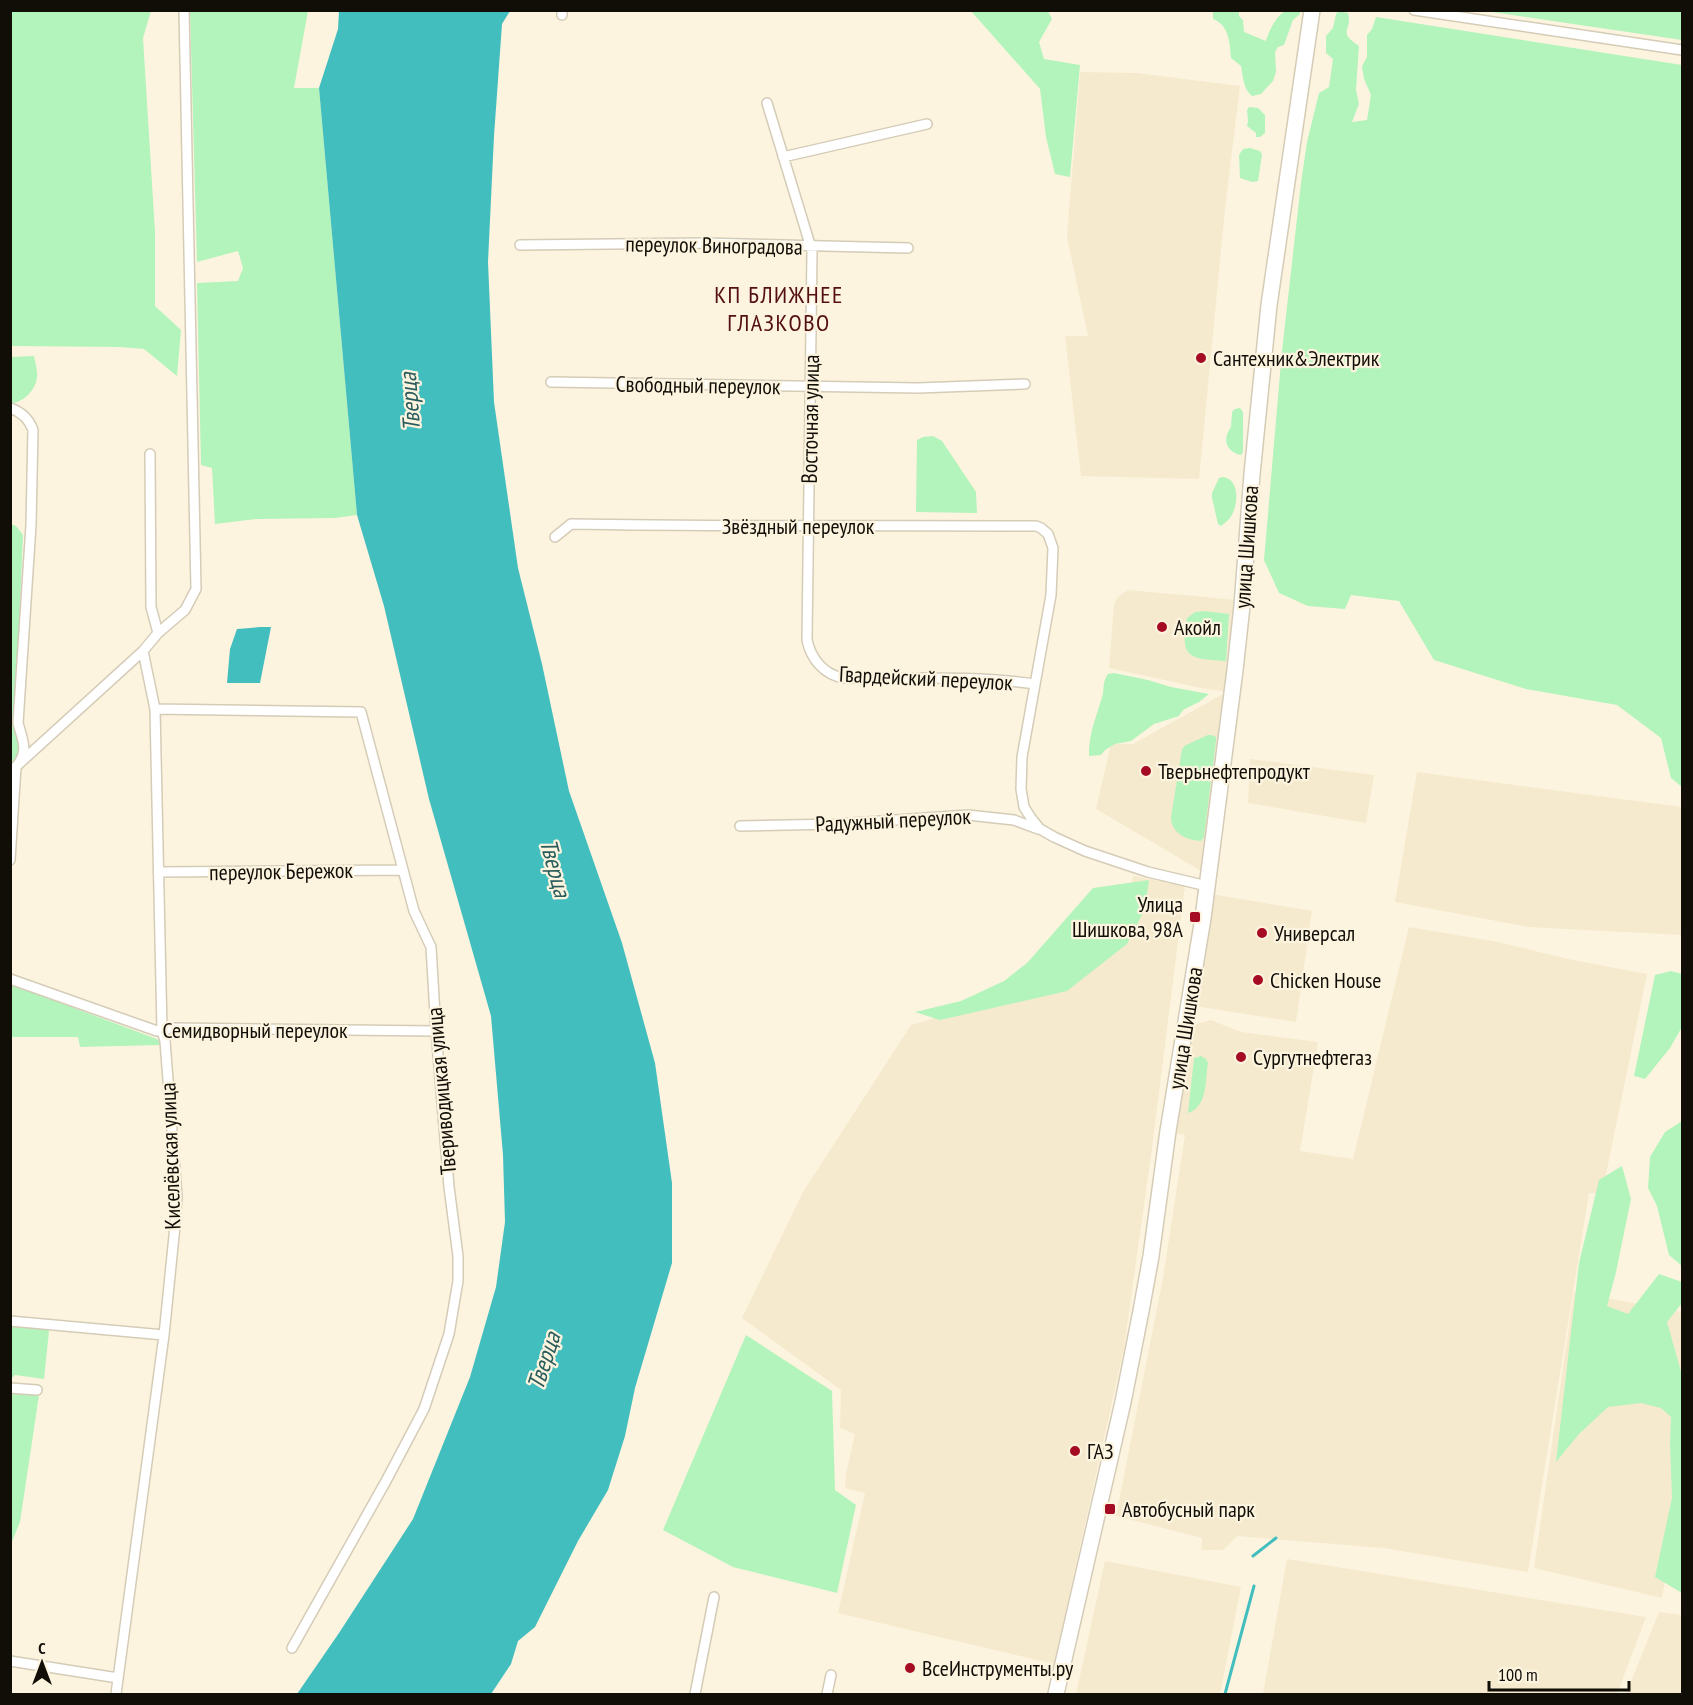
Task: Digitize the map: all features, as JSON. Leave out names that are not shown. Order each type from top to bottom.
[{"type":"main road","name":"улица Шишкова","points":[[1056,1695],[1124,1402],[1151,1256],[1168,1131],[1207,886],[1235,670],[1269,305],[1312,10]]},
{"type":"street","points":[[13,770],[143,651],[158,633],[186,610],[196,589],[184,10]]},
{"type":"street","points":[[1414,10],[1683,50]]},
{"type":"street","name":"Восточная улица","points":[[766,103],[811,246],[807,640],[811,654],[820,666]]},
{"type":"street","points":[[783,157],[927,124]]},
{"type":"street","name":"переулок Виноградова","points":[[520,245],[702,243],[909,248]]},
{"type":"street","name":"Свободный переулок","points":[[551,382],[918,388],[1025,384]]},
{"type":"street","points":[[10,408],[24,415],[33,430],[31,525],[18,723],[25,747],[23,758],[13,770],[10,860]]},
{"type":"street","points":[[150,454],[151,607],[158,633]]},
{"type":"street","name":"Звёздный переулок","points":[[555,537],[571,524],[711,527],[1036,526],[1048,534],[1053,548],[1051,595],[1035,684]]},
{"type":"street","name":"Киселёвская улица","points":[[116,1695],[164,1335],[177,1196],[165,1041],[162,1031],[155,709],[143,651]]},
{"type":"street","name":"Гвардейский переулок","points":[[820,666],[829,674],[844,678],[1010,680],[1035,684]]},
{"type":"street","points":[[1035,684],[1024,738],[1021,789],[1024,807],[1044,831]]},
{"type":"street","name":"Твериводицкая улица","points":[[155,709],[361,712],[414,911],[431,947],[449,1187],[458,1256],[458,1281],[449,1334],[424,1409],[292,1648]]},
{"type":"street","name":"Радужный переулок","points":[[740,826],[837,824],[968,815],[998,817],[1044,831],[1085,851],[1148,872],[1207,886]]},
{"type":"street","name":"переулок Бережок","points":[[158,873],[404,870]]},
{"type":"street","name":"Семидворный переулок","points":[[10,979],[157,1031],[171,1028],[436,1031]]},
{"type":"street","points":[[10,1321],[164,1335]]},
{"type":"street","points":[[10,1388],[37,1390]]},
{"type":"street","points":[[695,1695],[714,1597]]},
{"type":"street","points":[[10,1661],[118,1678]]},
{"type":"street","points":[[827,1695],[831,1675]]},
{"type":"shaded area","points":[[1080,72],[1137,73],[1240,86],[1225,209],[1199,479],[1081,476],[1065,336],[1088,336],[1067,237]]},
{"type":"shaded area","points":[[1128,590],[1237,600],[1228,692],[1203,872],[1096,809],[1111,744],[1133,744],[1227,692],[1109,668],[1114,604],[1118,597]]},
{"type":"shaded area","points":[[1250,759],[1374,775],[1366,823],[1248,803]]},
{"type":"shaded area","points":[[1417,772],[1682,807],[1682,935],[1528,927],[1395,902]]},
{"type":"shaded area","points":[[1133,876],[1185,886],[1124,1348],[1054,1664],[838,1613],[865,1493],[845,1488],[855,1434],[840,1428],[841,1390],[742,1318],[803,1192],[911,1025],[1017,994],[1125,918]]},
{"type":"shaded area","points":[[1211,894],[1312,911],[1296,1022],[1195,1006]]},
{"type":"shaded area","points":[[1409,927],[1498,942],[1568,959],[1647,974],[1602,1194],[1589,1193],[1528,1572],[1383,1548],[1237,1536],[1223,1550],[1201,1550],[1202,1538],[1116,1516],[1163,1278],[1185,1135],[1174,1133],[1190,1026],[1211,1020],[1241,1032],[1318,1042],[1300,1151],[1353,1159]]},
{"type":"shaded area","points":[[1574,1292],[1682,1312],[1682,1483],[1662,1598],[1534,1568]]},
{"type":"shaded area","points":[[1287,1559],[1646,1617],[1617,1694],[1263,1694]]},
{"type":"shaded area","points":[[1105,1561],[1241,1587],[1220,1694],[1076,1694]]},
{"type":"shaded area","points":[[1659,1612],[1682,1615],[1682,1694],[1626,1694]]},
{"type":"green space","points":[[11,10],[151,11],[143,38],[155,232],[155,306],[181,330],[177,376],[144,349],[11,346]]},
{"type":"green space","points":[[190,11],[308,11],[294,88],[319,88],[357,515],[335,518],[257,519],[215,524],[212,468],[201,465],[197,283],[238,281],[243,268],[238,251],[197,262]]},
{"type":"green space","points":[[971,11],[1048,11],[1052,19],[1039,42],[1044,59],[1080,65],[1070,177],[1055,174],[1046,137],[1040,89]]},
{"type":"green space","points":[[1213,11],[1239,11],[1239,16],[1243,20],[1244,32],[1266,41],[1281,14],[1288,11],[1300,11],[1300,14],[1293,20],[1284,45],[1278,47],[1275,52],[1276,72],[1273,81],[1261,94],[1252,96],[1247,90],[1241,66],[1231,58],[1228,35],[1213,19]]},
{"type":"green space","points":[[1339,11],[1348,13],[1348,37],[1359,46],[1356,90],[1359,104],[1352,122],[1367,120],[1371,95],[1364,79],[1362,66],[1367,57],[1367,35],[1376,17],[1682,65],[1682,787],[1671,778],[1661,738],[1617,705],[1526,689],[1434,660],[1399,601],[1351,595],[1345,609],[1308,606],[1279,593],[1264,560],[1282,351],[1301,183],[1307,142],[1319,93],[1329,87],[1333,59],[1326,53],[1326,36],[1333,28],[1336,14]]},
{"type":"green space","points":[[1485,11],[1682,11],[1682,40]]},
{"type":"green space","points":[[1249,107],[1258,108],[1265,115],[1265,133],[1260,137],[1256,137],[1256,133],[1247,126]]},
{"type":"green space","points":[[1250,148],[1260,151],[1262,155],[1258,181],[1252,182],[1240,178],[1239,155],[1243,149]]},
{"type":"green space","points":[[34,356],[37,375],[34,387],[20,401],[11,403],[11,357]]},
{"type":"green space","points":[[1240,408],[1243,412],[1243,452],[1241,455],[1229,448],[1226,440],[1231,427],[1232,412]]},
{"type":"green space","points":[[933,436],[942,441],[976,492],[977,513],[916,512],[917,440]]},
{"type":"green space","points":[[1219,478],[1229,479],[1235,487],[1236,505],[1232,515],[1221,526],[1218,524],[1212,493]]},
{"type":"green space","points":[[10,524],[16,526],[23,535],[15,724],[21,749],[18,760],[11,767]]},
{"type":"green space","points":[[1195,612],[1229,614],[1226,661],[1196,657],[1186,649],[1187,618]]},
{"type":"green space","points":[[1114,673],[1209,694],[1183,710],[1179,716],[1154,724],[1131,741],[1115,744],[1101,755],[1089,756],[1092,731],[1103,693],[1104,681],[1108,674]]},
{"type":"green space","points":[[1208,735],[1216,737],[1216,741],[1204,837],[1201,841],[1180,835],[1171,817],[1182,749]]},
{"type":"green space","points":[[1149,880],[1145,909],[1127,944],[1067,991],[940,1020],[915,1012],[961,1001],[1004,981],[1027,963],[1093,888]]},
{"type":"green space","points":[[1671,971],[1682,974],[1682,1027],[1670,1048],[1645,1079],[1634,1076],[1655,975]]},
{"type":"green space","points":[[10,984],[157,1039],[160,1045],[80,1047],[78,1037],[11,1037]]},
{"type":"green space","points":[[1201,1056],[1208,1063],[1204,1092],[1199,1105],[1188,1113],[1194,1058]]},
{"type":"green space","points":[[1682,1121],[1682,1266],[1669,1255],[1657,1206],[1648,1188],[1650,1157],[1665,1132]]},
{"type":"green space","points":[[1622,1166],[1631,1199],[1607,1306],[1628,1314],[1659,1274],[1682,1282],[1682,1303],[1667,1322],[1682,1375],[1682,1593],[1655,1577],[1672,1498],[1671,1417],[1661,1408],[1641,1403],[1608,1407],[1579,1434],[1556,1462],[1579,1263],[1599,1180]]},
{"type":"green space","points":[[11,1323],[46,1326],[49,1331],[44,1379],[15,1375],[11,1379]]},
{"type":"green space","points":[[746,1335],[832,1391],[835,1490],[856,1505],[837,1593],[733,1567],[663,1530]]},
{"type":"green space","points":[[11,1390],[39,1395],[20,1522],[11,1544]]},
{"type":"water","name":"Тверца","points":[[339,11],[510,11],[502,24],[488,262],[494,402],[518,568],[542,664],[569,791],[622,943],[655,1063],[672,1183],[672,1263],[608,1490],[578,1541],[535,1627],[518,1641],[511,1664],[491,1694],[297,1694],[413,1519],[470,1377],[496,1287],[505,1222],[503,1155],[491,1016],[429,799],[384,606],[357,515],[319,88],[338,29]]},
{"type":"water","points":[[271,627],[260,683],[227,683],[230,649],[237,629]]},
{"type":"waterway","points":[[1253,1556],[1276,1538]]},
{"type":"waterway","points":[[1225,1694],[1254,1586]]},
{"type":"place","name":"Сантехник&Электрик","points":[[1201,358]]},
{"type":"place","name":"Акойл","points":[[1162,627]]},
{"type":"place","name":"Тверьнефтепродукт","points":[[1146,771]]},
{"type":"place","name":"Улица Шишкова, 98А","points":[[1195,917]]},
{"type":"place","name":"Универсал","points":[[1262,933]]},
{"type":"place","name":"Chicken House","points":[[1258,980]]},
{"type":"place","name":"Сургутнефтегаз","points":[[1241,1057]]},
{"type":"place","name":"ГАЗ","points":[[1075,1451]]},
{"type":"place","name":"Автобусный парк","points":[[1110,1509]]},
{"type":"place","name":"ВсеИнструменты.ру","points":[[910,1668]]},
{"type":"district","name":"КП БЛИЖНЕЕ ГЛАЗКОВО","points":[[779,309]]}]
